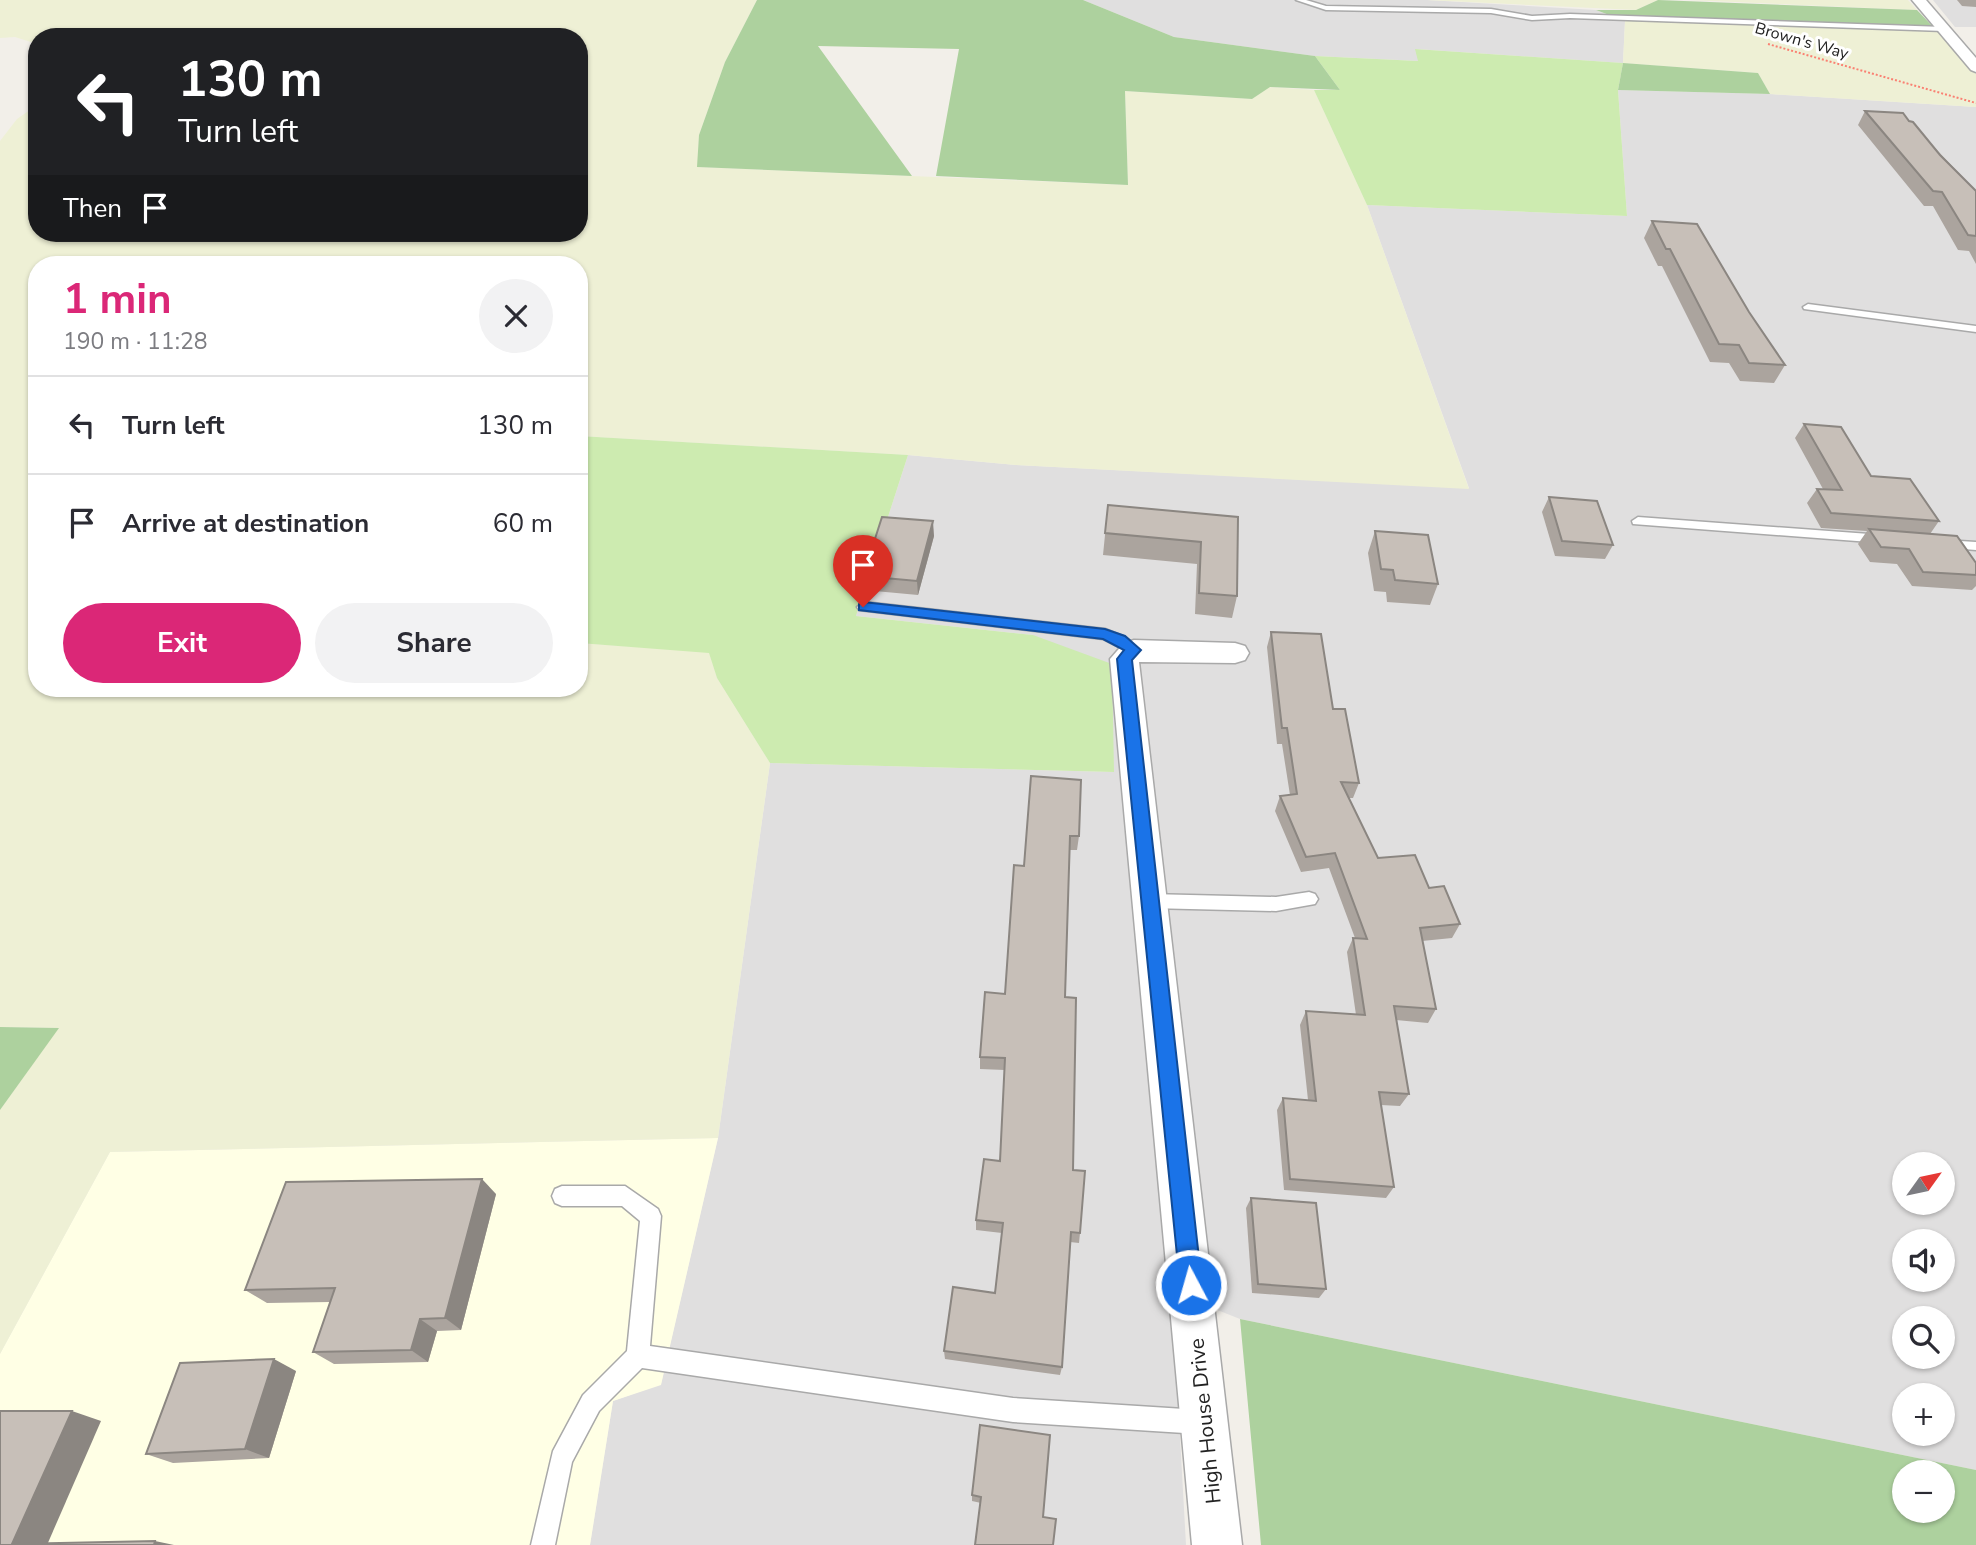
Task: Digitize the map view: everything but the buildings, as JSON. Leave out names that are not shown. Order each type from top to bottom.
[{"type":"street","points":[[1919,0],[1976,67]]},
{"type":"street","points":[[1134,650],[1236,653]]},
{"type":"street","name":"High House Drive","points":[[1134,650],[1124,659],[1217,1545]]},
{"type":"lane","points":[[1298,0],[1326,8],[1491,11],[1532,18],[1570,16],[1944,29]]},
{"type":"lane","points":[[1808,307],[1976,329]]},
{"type":"lane","points":[[1638,521],[1895,540]]},
{"type":"lane","points":[[1936,543],[1976,546]]},
{"type":"lane","points":[[863,607],[1105,634],[1134,650]]},
{"type":"lane","points":[[1149,901],[1276,904],[1309,899]]},
{"type":"lane","points":[[543,1545],[561,1459],[591,1403],[638,1356],[651,1216],[625,1196],[562,1196]]},
{"type":"lane","points":[[638,1356],[1013,1410],[1206,1422]]},
{"type":"path","name":"Brown's Way","points":[[1768,44],[1976,103]]},
{"type":"shaded area","points":[[0,0],[757,0],[725,62],[699,135],[698,167],[1128,185],[1125,91],[1252,99],[1269,87],[1314,90],[1367,205],[1469,489],[1016,465],[908,455],[588,437],[588,256],[28,256],[28,697],[588,697],[588,644],[709,652],[717,678],[770,763],[718,1138],[110,1152],[0,1354],[0,1110],[58,1028],[0,1027],[0,141],[17,119],[28,111],[28,242],[588,242],[588,28],[28,28],[28,41],[15,37],[0,38]]},
{"type":"shaded area","points":[[1083,0],[1427,0],[1596,10],[1625,21],[1623,63],[1416,49],[1419,61],[1315,56],[1174,37]]},
{"type":"shaded area","points":[[1427,0],[1658,0],[1636,10]]},
{"type":"shaded area","points":[[1690,0],[1908,0],[1917,10]]},
{"type":"shaded area","points":[[1933,0],[1976,0],[1976,27],[1955,27]]},
{"type":"shaded area","points":[[1625,21],[1936,30],[1976,74],[1976,107],[1770,94],[1758,73],[1623,63]]},
{"type":"shaded area","points":[[1618,90],[1770,94],[1976,107],[1976,1470],[1955,1466],[1955,1460],[1927,1460],[1240,1319],[1172,1292],[1186,1545],[590,1545],[613,1401],[661,1384],[718,1138],[770,763],[1113,772],[1033,635],[856,616],[908,455],[1016,465],[1469,488],[1367,205],[1627,216]]},
{"type":"shaded area","points":[[718,1138],[661,1385],[613,1401],[590,1545],[0,1545],[0,1354],[110,1152]]},
{"type":"green space","points":[[757,0],[1083,0],[1174,37],[1315,56],[1340,90],[1270,87],[1252,99],[1125,91],[1128,185],[936,176],[959,49],[818,46],[912,176],[697,167],[699,135],[725,62]]},
{"type":"green space","points":[[1658,0],[1917,10],[1936,30],[1625,21],[1596,10],[1636,10]]},
{"type":"green space","points":[[1415,49],[1623,63],[1618,90],[1627,216],[1367,205],[1314,90],[1340,90],[1315,56],[1418,61]]},
{"type":"green space","points":[[1623,63],[1758,73],[1770,94],[1618,90]]},
{"type":"green space","points":[[588,437],[908,455],[856,616],[1033,635],[1112,664],[1114,772],[770,763],[717,678],[709,653],[588,644]]},
{"type":"green space","points":[[0,1027],[59,1028],[0,1110]]},
{"type":"green space","points":[[1240,1319],[1927,1460],[1892,1460],[1892,1523],[1955,1523],[1955,1466],[1976,1470],[1976,1545],[1261,1545]]},
{"type":"route","points":[[863,607],[1105,634],[1134,650],[1124,659],[1191,1285]]}]
